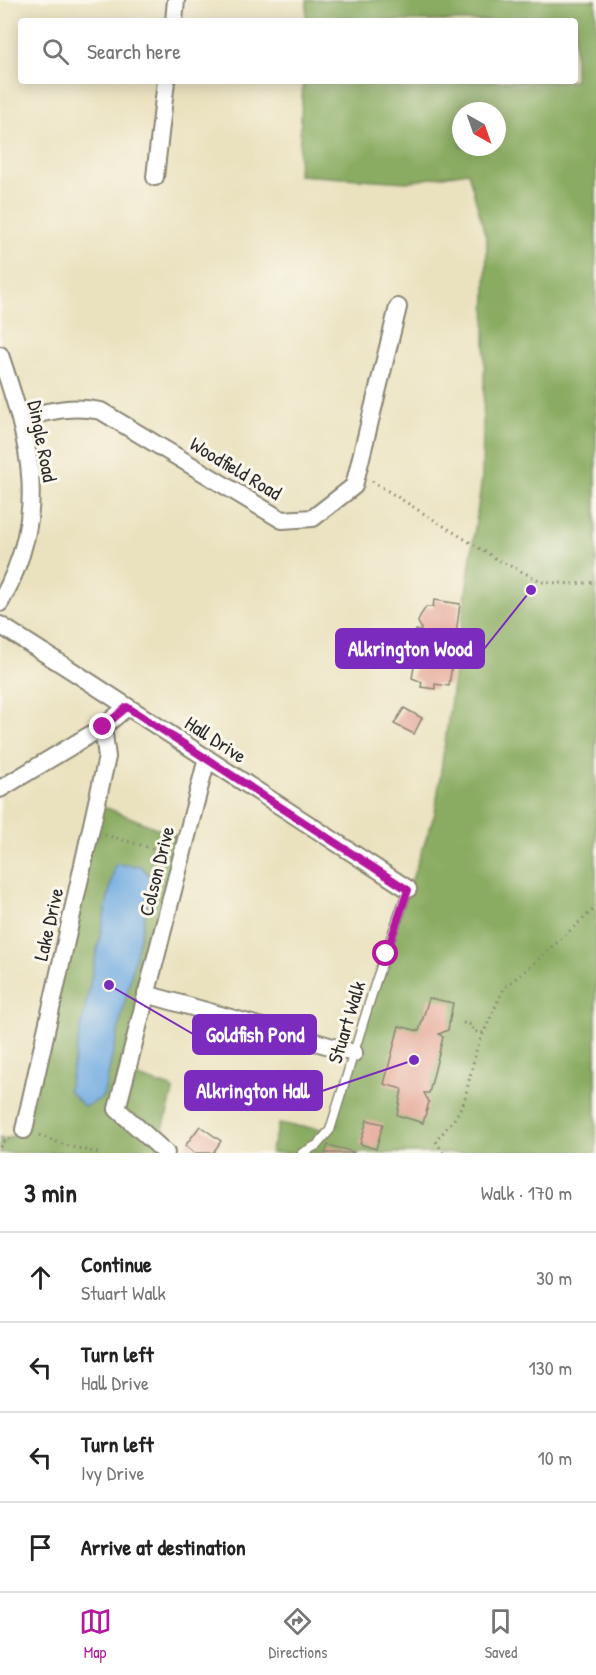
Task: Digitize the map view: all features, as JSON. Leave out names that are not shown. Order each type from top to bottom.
[{"type":"street","points":[[174,18],[176,0]]},
{"type":"street","points":[[155,177],[166,84]]},
{"type":"street","name":"Woodfield Road","points":[[21,418],[64,408],[83,407],[101,411],[282,520],[314,518],[354,486],[399,307]]},
{"type":"street","name":"Dingle Road","points":[[0,355],[21,418],[29,454],[32,495],[27,531],[17,564],[0,603]]},
{"type":"street","name":"Hall Drive","points":[[0,625],[408,890]]},
{"type":"street","points":[[0,789],[103,727],[127,707]]},
{"type":"street","name":"Lake Drive","points":[[24,1130],[107,757],[103,727]]},
{"type":"street","name":"Colson Drive","points":[[166,1153],[117,1109],[207,758]]},
{"type":"street","points":[[146,994],[354,1053]]},
{"type":"lane","name":"Stuart Walk","points":[[302,1153],[317,1145],[330,1130],[408,890]]},
{"type":"path","points":[[357,473],[498,560],[543,582],[596,582]]},
{"type":"path","points":[[90,831],[182,856]]},
{"type":"path","points":[[443,1153],[436,1141],[464,1102],[477,1047],[504,988],[596,907]]},
{"type":"path","points":[[462,1023],[472,1025],[473,1031],[483,1033]]},
{"type":"path","points":[[24,1130],[65,1145],[98,1153]]},
{"type":"green space","points":[[307,0],[596,0],[596,1153],[270,1153],[279,1124],[330,1130],[386,954],[435,813],[482,478],[487,241],[468,172],[407,182],[298,175],[303,84],[578,84],[578,18],[306,18]]},
{"type":"green space","points":[[97,804],[181,838],[129,1074],[174,1089],[162,1132],[180,1153],[0,1153],[0,1137],[4,1141],[24,1129]]},
{"type":"water","points":[[115,864],[141,866],[153,880],[103,1097],[85,1107],[68,1090]]},
{"type":"building","points":[[434,600],[460,604],[449,686],[435,684],[435,689],[421,687],[422,682],[412,678],[418,645],[414,644],[416,630],[421,631],[418,622],[426,607],[433,607]]},
{"type":"building","points":[[404,708],[422,718],[414,734],[394,724]]},
{"type":"building","points":[[429,998],[453,1003],[448,1030],[439,1034],[443,1037],[429,1093],[424,1093],[429,1102],[423,1123],[397,1115],[402,1089],[384,1084],[399,1026],[419,1031]]},
{"type":"building","points":[[367,1120],[383,1124],[376,1149],[360,1144]]},
{"type":"building","points":[[200,1126],[221,1141],[213,1153],[195,1153],[185,1146]]},
{"type":"building","points":[[328,1145],[354,1152],[354,1153],[325,1153]]},
{"type":"place","name":"Alkrington Wood","points":[[531,590]]},
{"type":"place","name":"Goldfish Pond","points":[[109,985]]},
{"type":"place","name":"Alkrington Hall","points":[[414,1060]]},
{"type":"route","points":[[103,727],[127,707],[408,890],[386,954]]}]
